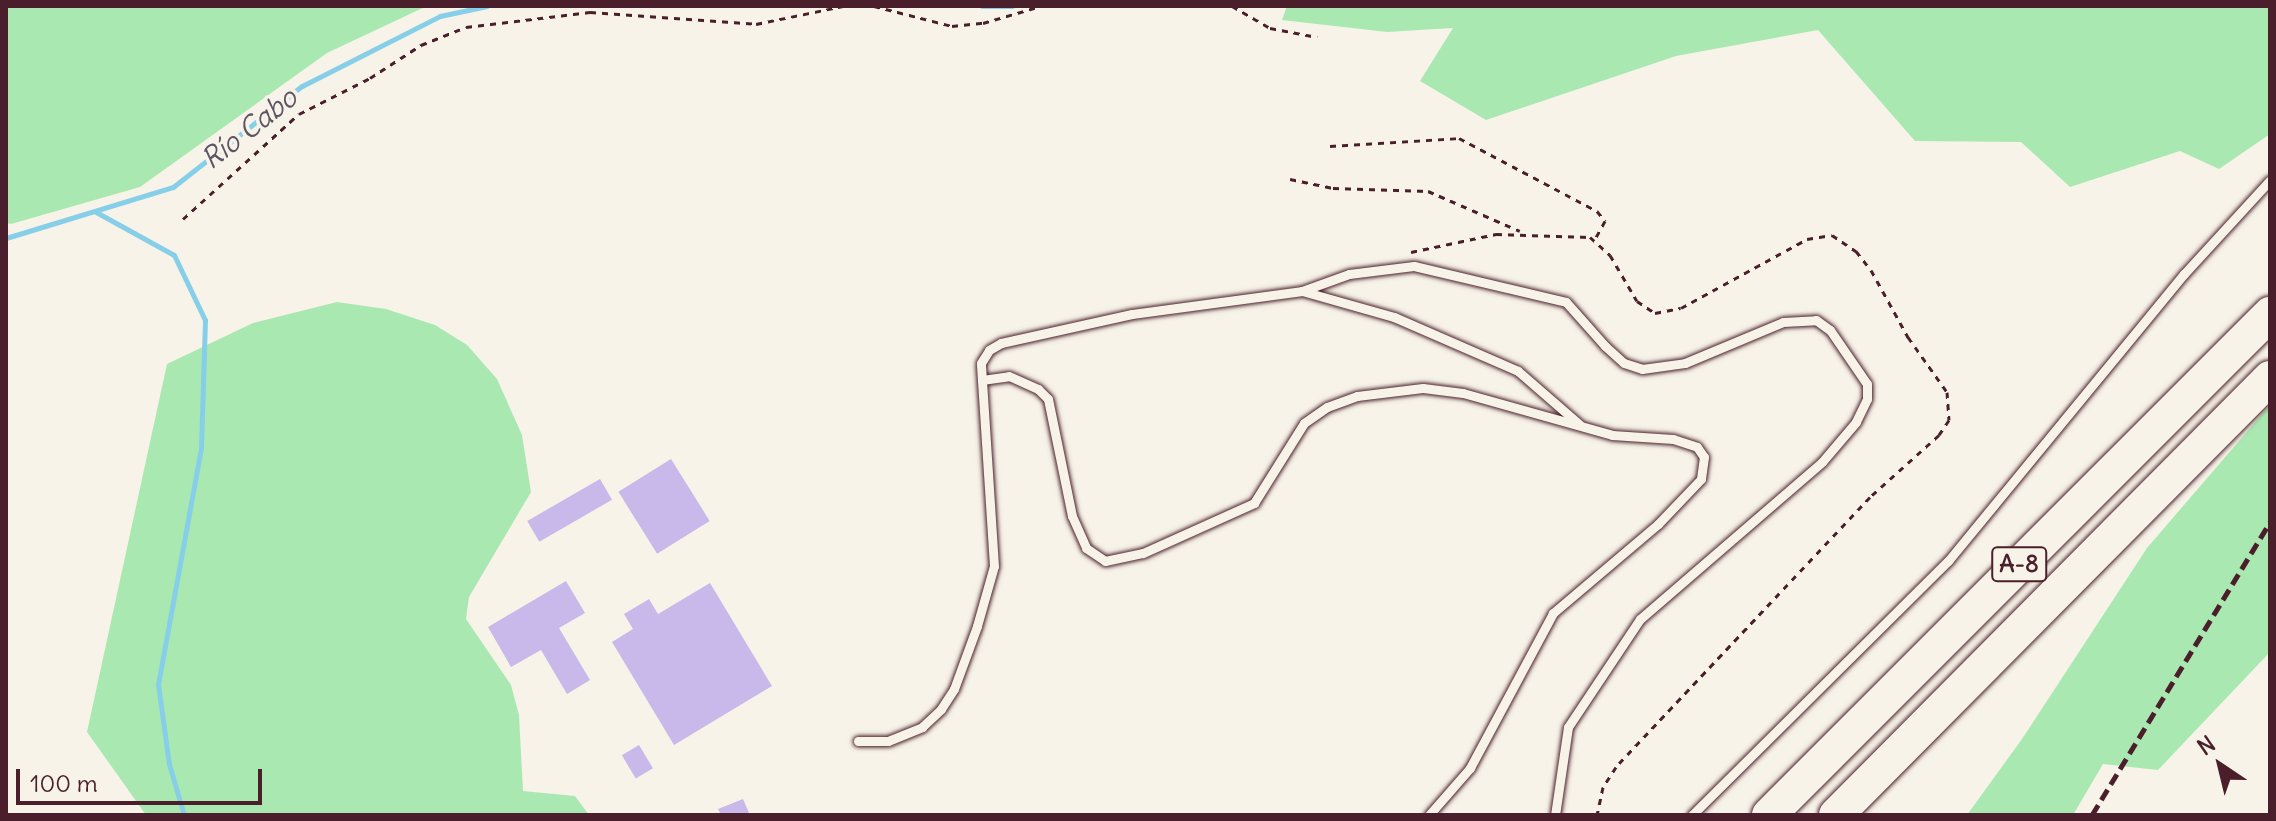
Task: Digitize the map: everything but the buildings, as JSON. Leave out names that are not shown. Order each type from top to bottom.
[{"type":"highway","name":"A-8","points":[[1769,815],[2270,314]]},
{"type":"highway","name":"A-8","points":[[1836,815],[2270,378]]},
{"type":"lane","points":[[1692,815],[1948,561],[2184,274],[2270,180]]},
{"type":"lane","points":[[858,741],[888,741],[922,727],[941,709],[954,689],[977,626],[994,566],[981,363],[989,350],[1001,343],[1132,314],[1302,291],[1383,267],[1414,266],[1566,302],[1624,363],[1642,369],[1685,363],[1783,322],[1816,320],[1830,330],[1867,384],[1856,422],[1822,462],[1640,619],[1600,674],[1568,727],[1555,815]]},
{"type":"lane","points":[[1302,291],[1394,317],[1518,371],[1582,427]]},
{"type":"lane","points":[[982,380],[1009,376],[1038,389],[1048,399],[1072,516],[1086,548],[1105,561],[1143,553],[1254,503],[1304,423],[1327,407],[1357,396],[1423,388],[1463,393],[1582,427],[1688,442],[1704,457],[1701,479],[1658,524],[1553,613],[1470,768],[1429,815]]},
{"type":"path","points":[[183,219],[299,114],[445,34],[490,23],[590,12],[756,24],[844,6]]},
{"type":"path","points":[[874,6],[952,26],[983,23],[1041,6]]},
{"type":"path","points":[[1232,6],[1270,28],[1317,37]]},
{"type":"path","points":[[1330,146],[1459,138],[1597,211],[1605,221],[1595,240]]},
{"type":"path","points":[[1290,179],[1333,188],[1428,191],[1522,232]]},
{"type":"path","points":[[1383,267],[1423,248],[1522,232],[1595,240],[1610,255],[1637,301],[1655,313],[1681,308],[1807,239],[1832,235],[1844,241],[1871,270],[1908,337],[1947,392],[1950,407],[1939,435],[1859,508],[1616,767],[1603,787],[1597,815]]},
{"type":"green space","points":[[6,6],[427,6],[327,53],[140,187],[11,224],[6,223]]},
{"type":"green space","points":[[1287,6],[2270,6],[2270,134],[2219,169],[2180,151],[2070,187],[2021,142],[1915,141],[1818,30],[1676,56],[1486,120],[1420,81],[1453,28],[1387,32],[1282,20]]},
{"type":"green space","points":[[337,302],[386,309],[435,325],[467,345],[497,379],[522,435],[531,492],[469,597],[466,619],[511,685],[519,715],[523,791],[575,796],[589,815],[146,815],[87,732],[167,364],[253,323]]},
{"type":"green space","points":[[2270,405],[2270,652],[2158,770],[2103,764],[2073,815],[1967,815],[2022,739],[2147,548]]},
{"type":"waterway","name":"Río Cabo","points":[[6,238],[173,187],[302,86],[440,16],[487,6]]},
{"type":"waterway","name":"Río Cabo","points":[[982,6],[1012,6]]},
{"type":"waterway","points":[[96,212],[174,255],[205,320],[201,448],[158,684],[169,764],[184,815]]},
{"type":"railway","points":[[2092,815],[2270,522]]}]
